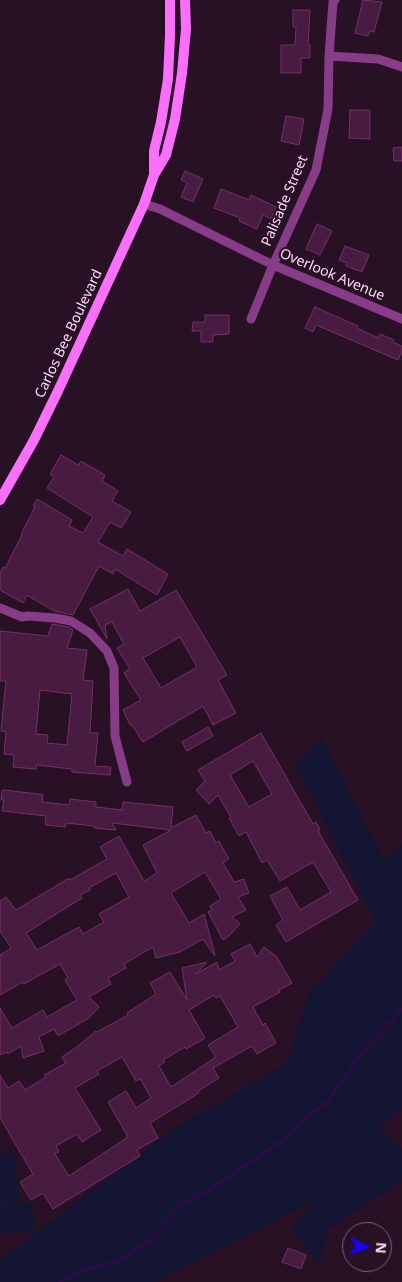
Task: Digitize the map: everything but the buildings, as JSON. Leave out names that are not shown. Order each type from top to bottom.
[{"type":"main road","name":"Carlos Bee Boulevard","points":[[154,175],[154,151],[168,79],[170,0]]},
{"type":"main road","name":"Carlos Bee Boulevard","points":[[0,500],[34,440],[58,391],[144,204],[154,175],[166,155],[175,119],[184,47],[185,0]]},
{"type":"street","name":"Palisade Street","points":[[251,319],[272,265],[316,170],[328,109],[329,56],[333,2],[335,0]]},
{"type":"street","points":[[329,56],[378,59],[402,67]]},
{"type":"street","name":"Overlook Avenue","points":[[144,204],[160,209],[272,265],[402,319]]},
{"type":"street","points":[[0,608],[22,617],[54,618],[71,621],[90,633],[107,651],[114,668],[115,736],[127,782]]},
{"type":"shaded area","points":[[321,737],[384,860],[402,845],[402,1110],[379,1127],[402,1150],[402,1181],[328,1229],[319,1264],[291,1229],[318,1199],[156,1282],[0,1282],[0,1260],[174,1129],[288,1062],[308,995],[376,921],[296,767]]},
{"type":"shaded area","points":[[14,1152],[20,1202],[0,1204],[0,1154]]},
{"type":"shaded area","points":[[32,1202],[35,1230],[0,1234],[0,1206]]},
{"type":"waterway","points":[[59,1282],[80,1271],[118,1261],[135,1251],[148,1241],[180,1205],[207,1191],[284,1139],[304,1119],[327,1102],[365,1049],[402,1009]]}]
